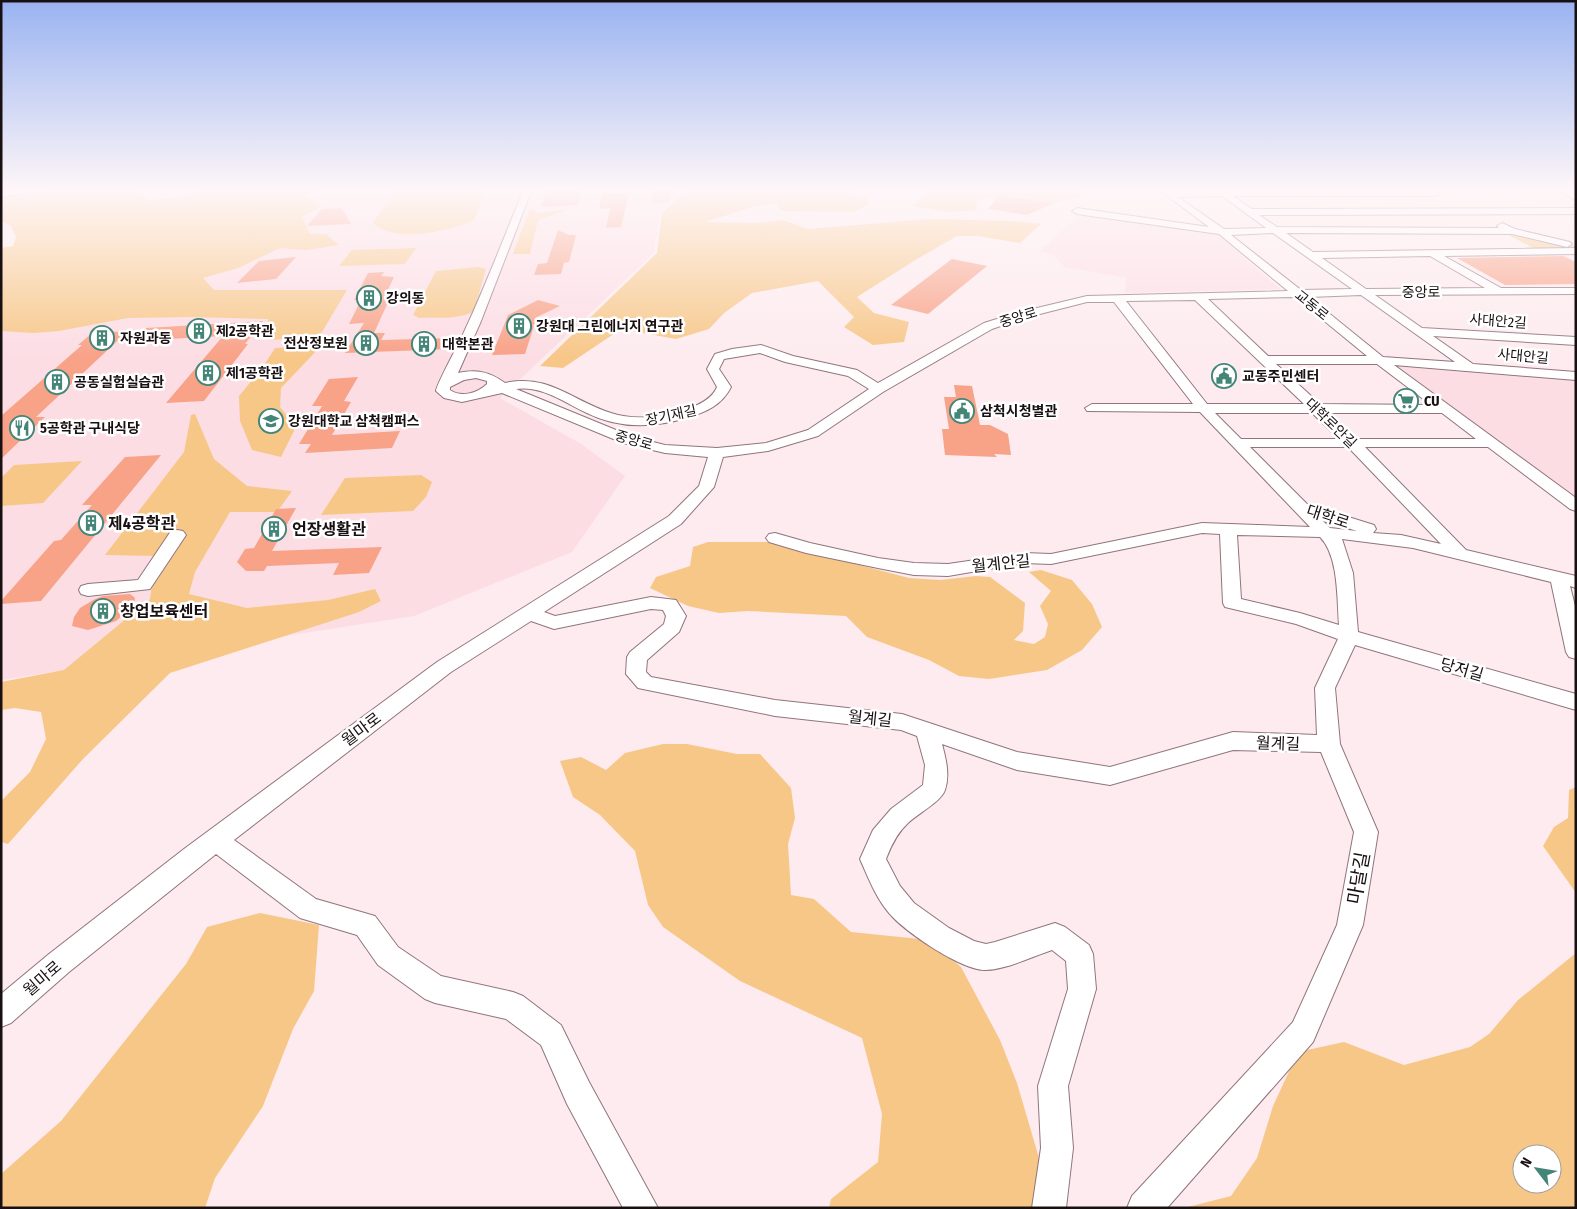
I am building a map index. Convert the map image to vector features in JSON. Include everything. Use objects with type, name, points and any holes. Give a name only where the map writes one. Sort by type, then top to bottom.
[{"type":"street","points":[[495,382],[481,394],[470,397],[452,397],[443,391],[460,355],[505,245]]},
{"type":"street","name":"교동로","points":[[1238,245],[1379,360],[1576,506]]},
{"type":"street","points":[[1298,245],[1468,366]]},
{"type":"street","points":[[1418,245],[1498,292]]},
{"type":"street","points":[[1311,255],[1576,251]]},
{"type":"street","name":"중앙로","points":[[495,382],[628,440],[665,448],[717,453],[768,448],[812,433],[878,389],[988,326],[1020,315],[1087,299],[1363,292],[1576,291]]},
{"type":"street","name":"대학로안길","points":[[1198,296],[1351,442],[1459,553]]},
{"type":"street","name":"대학로","points":[[1117,298],[1203,408],[1300,507],[1412,543]]},
{"type":"street","name":"사대안2길","points":[[1418,331],[1576,341]]},
{"type":"street","name":"장기재길","points":[[495,382],[545,387],[596,412],[634,422],[665,418],[705,407],[722,393],[724,387],[713,369],[719,357],[761,349],[789,359],[852,372],[878,389]]},
{"type":"street","points":[[460,355],[495,382]]},
{"type":"street","points":[[1265,360],[1379,360],[1468,366]]},
{"type":"street","name":"사대안길","points":[[1468,366],[1576,376]]},
{"type":"street","points":[[445,384],[463,376],[495,382]]},
{"type":"street","points":[[1092,408],[1315,407],[1446,409]]},
{"type":"street","points":[[1237,443],[1492,443]]},
{"type":"street","name":"월마로","points":[[1,1013],[59,963],[216,840],[444,667],[676,520],[706,487],[717,453]]},
{"type":"street","name":"마달길","points":[[1144,1208],[1303,1032],[1350,925],[1366,832],[1329,744],[1325,688],[1349,636],[1344,573],[1335,542],[1300,507]]},
{"type":"street","name":"월계안길","points":[[775,538],[806,548],[878,563],[914,569],[948,570],[1024,558],[1051,559],[1202,528],[1325,532]]},
{"type":"street","points":[[1228,530],[1232,604],[1300,619],[1349,636]]},
{"type":"street","name":"대학로","points":[[1325,532],[1412,543],[1568,580],[1576,652]]},
{"type":"street","points":[[88,590],[144,585],[177,535]]},
{"type":"street","name":"월계길","points":[[530,613],[554,623],[651,604],[669,604],[676,616],[672,627],[637,657],[636,674],[645,683],[775,708],[902,722],[1017,760],[1110,776],[1232,742],[1329,744]]},
{"type":"street","name":"당저길","points":[[1349,636],[1576,702]]},
{"type":"street","points":[[927,730],[936,765],[934,789],[899,816],[882,837],[873,859],[884,885],[900,907],[929,931],[955,947],[984,957],[1055,936],[1080,954],[1082,989],[1053,1086],[1057,1148],[1049,1208]]},
{"type":"street","points":[[216,840],[308,910],[366,924],[388,956],[435,989],[513,1006],[550,1035],[578,1093],[641,1208]]},
{"type":"shaded area","name":"강원대학교 삼척캠퍼스","points":[[193,245],[655,245],[654,253],[500,398],[581,444],[625,476],[572,552],[414,616],[1,680],[1,318]]},
{"type":"shaded area","points":[[336,245],[307,250],[280,248],[238,268],[203,278],[214,290],[347,290],[319,337],[268,340],[268,319],[192,317],[128,318],[59,331],[33,333],[1,331],[1,248],[13,246]]},
{"type":"shaded area","points":[[516,245],[532,245],[530,254],[513,254]]},
{"type":"shaded area","points":[[658,245],[941,245],[857,297],[874,313],[909,322],[904,342],[873,345],[844,327],[854,317],[818,281],[752,293],[724,313],[709,329],[676,339],[621,329],[563,368],[540,366],[657,253]]},
{"type":"shaded area","points":[[1046,245],[1230,245],[1280,289],[1125,293],[1126,278],[1064,267],[1055,256],[1040,251]]},
{"type":"shaded area","points":[[1528,245],[1576,246],[1576,250],[1539,251]]},
{"type":"shaded area","points":[[416,248],[405,264],[339,266],[352,250]]},
{"type":"shaded area","points":[[479,267],[486,269],[474,311],[462,316],[447,318],[419,318],[413,315],[436,271]]},
{"type":"shaded area","points":[[321,346],[281,388],[280,407],[296,427],[281,457],[252,450],[240,421],[239,396],[263,367],[275,348]]},
{"type":"shaded area","points":[[1393,364],[1576,379],[1576,499]]},
{"type":"shaded area","points":[[195,414],[214,459],[247,486],[292,491],[277,512],[230,512],[195,572],[189,594],[247,608],[328,600],[375,589],[381,601],[359,612],[170,673],[83,759],[8,844],[1,842],[1,801],[30,772],[46,739],[41,712],[15,708],[1,710],[1,682],[64,670],[150,599],[156,556],[105,555],[184,452],[191,415]]},
{"type":"shaded area","points":[[82,461],[43,503],[1,506],[1,478],[14,465]]},
{"type":"shaded area","points":[[421,475],[432,482],[426,497],[413,511],[321,515],[345,478]]},
{"type":"shaded area","points":[[708,542],[772,542],[909,578],[940,580],[976,576],[990,577],[1025,603],[1023,631],[1014,640],[1034,644],[1045,637],[1048,624],[1040,606],[1051,591],[1029,572],[1041,570],[1072,580],[1092,604],[1102,627],[1082,650],[1047,670],[989,679],[959,676],[929,660],[867,637],[846,616],[748,611],[719,613],[688,606],[650,588],[656,577],[690,566],[693,547]]},
{"type":"shaded area","points":[[663,744],[687,744],[737,754],[760,754],[791,788],[795,818],[788,844],[791,895],[814,899],[851,932],[930,940],[961,967],[1000,1040],[1017,1083],[1039,1158],[1038,1203],[1035,1208],[829,1208],[831,1199],[878,1162],[882,1114],[862,1038],[740,981],[663,927],[648,905],[635,851],[600,815],[573,797],[560,761],[581,757],[606,770],[625,753]]},
{"type":"shaded area","points":[[1576,787],[1576,893],[1543,846],[1554,827],[1568,818],[1569,790]]},
{"type":"shaded area","points":[[260,913],[319,925],[314,991],[293,1029],[263,1106],[215,1178],[205,1208],[1,1208],[1,1174],[61,1121],[186,964],[207,927]]},
{"type":"shaded area","points":[[1576,953],[1576,1208],[1184,1208],[1231,1196],[1257,1158],[1273,1106],[1298,1052],[1344,1042],[1404,1065],[1470,1047],[1489,1034],[1518,1000]]},
{"type":"building","points":[[553,245],[573,245],[569,262],[564,263],[561,274],[534,275],[538,264],[547,263]]},
{"type":"building","points":[[1563,256],[1576,262],[1576,284],[1505,285],[1457,258]]},
{"type":"building","points":[[296,257],[276,279],[237,283],[259,261]]},
{"type":"building","points":[[952,259],[987,266],[928,314],[891,305]]},
{"type":"building","points":[[384,272],[381,276],[394,277],[384,298],[390,298],[374,333],[385,333],[381,340],[455,338],[450,349],[345,353],[364,323],[349,324],[361,300],[354,300],[368,273]]},
{"type":"building","name":"강원대 그린에너지 연구관","points":[[538,300],[560,306],[537,317],[525,354],[492,355],[508,315]]},
{"type":"building","points":[[263,321],[245,344],[248,344],[204,401],[166,403],[223,336],[133,341],[146,328]]},
{"type":"building","points":[[128,331],[36,417],[45,417],[1,459],[1,416],[82,345],[78,345],[92,333]]},
{"type":"building","points":[[358,377],[344,401],[351,402],[332,435],[400,431],[392,448],[305,453],[311,444],[299,444],[322,406],[312,406],[329,379]]},
{"type":"building","name":"삼척시청별관","points":[[954,385],[972,386],[980,425],[990,425],[1008,434],[1011,455],[994,454],[997,457],[945,455],[942,429],[949,429],[944,397],[956,397]]},
{"type":"building","name":"제4공학관","points":[[161,455],[41,601],[1,604],[1,601],[54,541],[61,540],[92,505],[82,505],[125,457]]},
{"type":"building","name":"언장생활관","points":[[296,508],[272,551],[382,547],[369,573],[333,575],[339,563],[267,566],[264,571],[246,571],[237,562],[245,549],[254,548],[276,509]]},
{"type":"building","name":"창업보육센터","points":[[130,594],[135,598],[134,606],[116,621],[88,630],[72,626],[74,617],[80,608],[95,599],[103,596]]},
{"type":"place","name":"강의동","points":[[369,298]]},
{"type":"place","name":"강원대 그린에너지 연구관","points":[[519,326]]},
{"type":"place","name":"제2공학관","points":[[199,331]]},
{"type":"place","name":"자원과동","points":[[102,338]]},
{"type":"place","name":"전산정보원","points":[[366,343]]},
{"type":"place","name":"대학본관","points":[[424,344]]},
{"type":"place","name":"제1공학관","points":[[208,373]]},
{"type":"place","name":"교동주민센터","points":[[1224,376]]},
{"type":"place","name":"공동실험실습관","points":[[57,382]]},
{"type":"place","name":"CU","points":[[1406,401]]},
{"type":"place","name":"삼척시청별관","points":[[962,411]]},
{"type":"place","name":"강원대학교 삼척캠퍼스","points":[[271,421]]},
{"type":"place","name":"5공학관 구내식당","points":[[22,428]]},
{"type":"place","name":"제4공학관","points":[[91,523]]},
{"type":"place","name":"언장생활관","points":[[274,529]]},
{"type":"place","name":"창업보육센터","points":[[103,611]]}]
